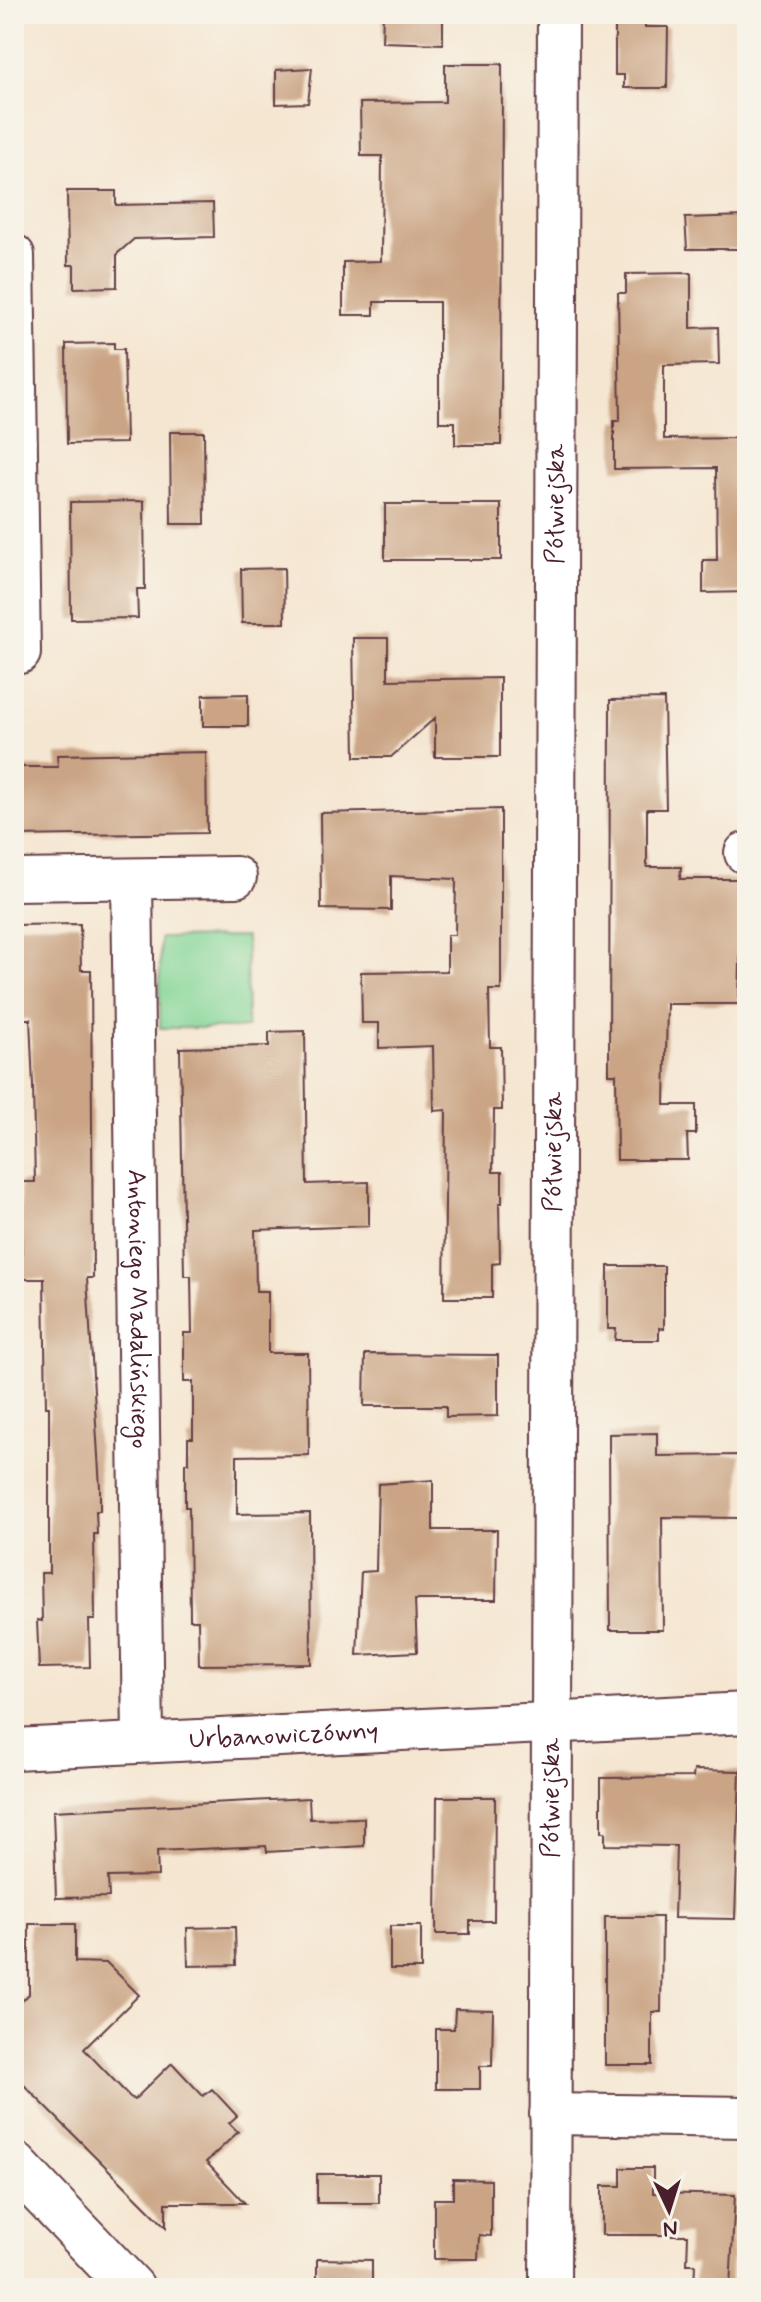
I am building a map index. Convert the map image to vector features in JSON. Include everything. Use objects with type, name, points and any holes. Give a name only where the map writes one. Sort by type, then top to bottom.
[{"type":"street","name":"Półwiejska","points":[[550,2288],[558,14]]},
{"type":"street","points":[[14,255],[20,637]]},
{"type":"street","points":[[14,880],[236,877]]},
{"type":"street","name":"Antoniego Madalińskiego","points":[[132,879],[143,1740]]},
{"type":"street","name":"Urbanowiczówny","points":[[14,1749],[143,1740],[747,1713]]},
{"type":"street","points":[[550,2114],[747,2117]]},
{"type":"street","points":[[14,2164],[132,2288]]},
{"type":"green space","points":[[246,937],[247,1028],[160,1028],[160,938]]},
{"type":"building","points":[[383,14],[443,14],[443,44],[382,42]]},
{"type":"building","points":[[615,18],[645,18],[645,27],[668,27],[667,88],[624,88],[624,75],[615,75]]},
{"type":"building","points":[[445,64],[502,64],[501,445],[455,445],[455,422],[439,422],[439,302],[374,302],[374,315],[343,315],[343,262],[381,261],[382,156],[361,156],[360,103],[445,102]]},
{"type":"building","points":[[312,68],[308,103],[276,104],[276,70]]},
{"type":"building","points":[[67,191],[116,191],[116,205],[213,203],[214,237],[134,239],[117,254],[117,287],[74,288],[74,265],[68,265]]},
{"type":"building","points":[[747,216],[747,249],[687,249],[685,218]]},
{"type":"building","points":[[691,273],[691,328],[718,327],[719,364],[664,365],[664,439],[747,438],[747,592],[703,593],[703,560],[717,560],[716,468],[614,469],[614,421],[620,421],[618,293],[626,293],[626,274]]},
{"type":"building","points":[[114,343],[114,349],[124,349],[126,443],[67,444],[66,344]]},
{"type":"building","points":[[170,432],[204,432],[205,524],[171,524]]},
{"type":"building","points":[[144,501],[145,589],[137,589],[138,618],[71,619],[70,502]]},
{"type":"building","points":[[385,504],[501,504],[501,560],[385,560]]},
{"type":"building","points":[[284,568],[285,623],[242,623],[241,569]]},
{"type":"building","points":[[353,638],[388,638],[388,680],[500,678],[500,757],[435,757],[435,718],[391,757],[355,757]]},
{"type":"building","points":[[248,694],[248,726],[203,726],[203,695]]},
{"type":"building","points":[[664,699],[666,809],[647,809],[647,867],[681,867],[680,879],[742,879],[739,1004],[667,1004],[665,1105],[696,1105],[696,1134],[687,1134],[688,1160],[617,1160],[616,1074],[609,1074],[610,700]]},
{"type":"building","points":[[206,752],[207,833],[14,836],[14,767],[58,767],[57,755]]},
{"type":"building","points":[[501,809],[501,990],[489,990],[490,1047],[501,1047],[502,1110],[494,1110],[493,1172],[502,1172],[500,1263],[492,1264],[492,1298],[444,1298],[446,1110],[434,1111],[433,1046],[379,1048],[379,1023],[362,1023],[361,972],[447,971],[447,935],[455,935],[456,879],[391,876],[391,910],[321,909],[320,813]]},
{"type":"building","points":[[80,924],[81,970],[91,970],[93,1278],[87,1278],[100,1488],[100,1511],[96,1511],[97,1534],[94,1534],[95,1620],[89,1620],[90,1667],[39,1668],[37,1620],[42,1621],[41,1573],[49,1573],[49,1407],[46,1407],[44,1279],[22,1279],[20,1182],[35,1182],[33,1086],[30,1019],[18,1019],[14,925]]},
{"type":"building","points":[[305,1031],[307,1184],[369,1182],[369,1226],[255,1230],[256,1291],[268,1291],[268,1353],[308,1353],[309,1455],[237,1456],[237,1514],[310,1513],[311,1664],[199,1665],[198,1620],[190,1620],[189,1507],[185,1507],[185,1463],[188,1463],[188,1438],[193,1438],[193,1382],[184,1382],[184,1333],[192,1333],[191,1276],[184,1276],[180,1048],[269,1046],[269,1032]]},
{"type":"building","points":[[608,1266],[664,1266],[664,1329],[659,1328],[659,1340],[615,1340],[616,1329],[608,1329]]},
{"type":"building","points":[[365,1354],[498,1355],[498,1416],[446,1417],[446,1406],[364,1406]]},
{"type":"building","points":[[657,1433],[657,1456],[740,1455],[740,1518],[662,1517],[663,1630],[610,1630],[609,1434]]},
{"type":"building","points":[[433,1480],[433,1530],[497,1530],[496,1600],[415,1600],[417,1652],[357,1655],[361,1572],[376,1571],[378,1484]]},
{"type":"building","points":[[694,1770],[740,1771],[735,1919],[674,1918],[676,1846],[605,1845],[605,1832],[601,1832],[601,1778],[693,1777]]},
{"type":"building","points":[[437,1797],[495,1797],[494,1921],[470,1921],[470,1934],[436,1934]]},
{"type":"building","points":[[309,1798],[310,1819],[364,1818],[364,1846],[267,1852],[266,1846],[157,1851],[158,1876],[108,1877],[109,1897],[56,1898],[53,1811]]},
{"type":"building","points":[[605,1917],[662,1917],[661,2012],[652,2012],[652,2065],[605,2065]]},
{"type":"building","points":[[29,1924],[75,1924],[75,1962],[107,1963],[139,1995],[84,2049],[129,2096],[134,2100],[172,2063],[203,2096],[212,2089],[237,2116],[229,2123],[238,2132],[206,2162],[245,2203],[166,2203],[166,2227],[14,2075],[14,2009],[29,1994]]},
{"type":"building","points":[[390,1926],[421,1926],[421,1969],[390,1969]]},
{"type":"building","points":[[235,1927],[236,1965],[188,1966],[187,1928]]},
{"type":"building","points":[[455,2009],[493,2010],[492,2066],[480,2066],[480,2089],[436,2089],[436,2029],[454,2029]]},
{"type":"building","points":[[621,2168],[653,2168],[653,2193],[735,2195],[730,2288],[694,2288],[695,2264],[687,2264],[688,2235],[602,2235],[602,2186],[621,2186]]},
{"type":"building","points":[[317,2174],[379,2174],[379,2203],[317,2203]]},
{"type":"building","points":[[453,2179],[491,2180],[491,2236],[479,2235],[478,2259],[434,2259],[434,2199],[453,2199]]},
{"type":"building","points":[[317,2259],[372,2260],[372,2288],[317,2288]]}]
